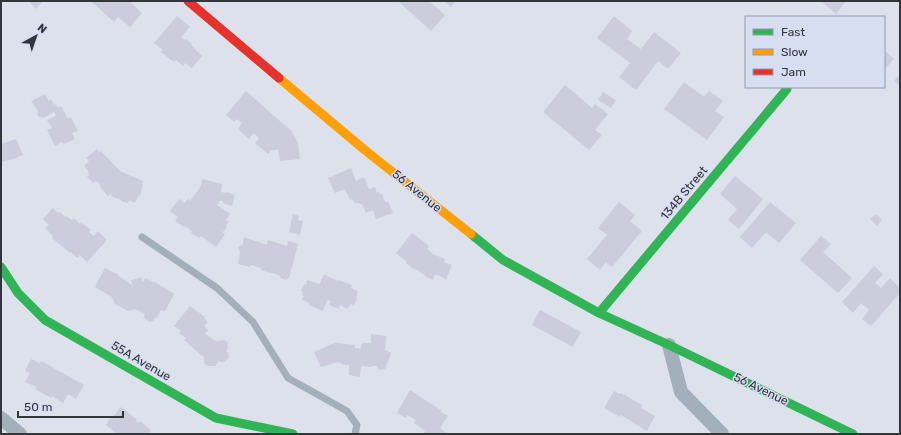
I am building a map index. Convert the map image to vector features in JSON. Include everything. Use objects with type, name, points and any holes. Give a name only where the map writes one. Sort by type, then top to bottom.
[{"type":"street","name":"56 Avenue","points":[[188,1],[366,151],[503,260],[599,313],[669,345],[853,434]]},
{"type":"street","name":"134B Street","points":[[599,313],[787,89]]},
{"type":"street","name":"55A Avenue","points":[[1,267],[18,293],[45,320],[216,418],[293,434]]},
{"type":"street","points":[[669,345],[681,392],[722,434]]},
{"type":"street","points":[[1,418],[20,434]]},
{"type":"lane","points":[[142,237],[217,288],[252,322],[288,378],[347,411],[357,425],[355,434]]},
{"type":"building","points":[[32,1],[43,1],[36,9],[30,3]]},
{"type":"building","points":[[91,1],[129,1],[142,13],[130,27],[118,17],[114,22]]},
{"type":"building","points":[[398,1],[429,1],[445,15],[431,31]]},
{"type":"building","points":[[444,1],[456,1],[451,7]]},
{"type":"building","points":[[821,1],[846,1],[836,14]]},
{"type":"building","points":[[177,16],[190,27],[181,37],[192,44],[191,45],[202,56],[192,68],[185,63],[183,66],[176,60],[174,62],[161,52],[163,50],[154,43]]},
{"type":"building","points":[[614,16],[632,31],[627,39],[641,49],[654,32],[681,53],[668,69],[658,61],[636,90],[619,77],[630,63],[597,38]]},
{"type":"building","points":[[885,51],[894,59],[885,69]]},
{"type":"building","points":[[900,74],[900,86],[894,81]]},
{"type":"building","points":[[684,82],[704,97],[709,91],[723,101],[715,111],[724,117],[707,140],[664,109]]},
{"type":"building","points":[[565,85],[592,108],[595,104],[608,114],[595,130],[602,135],[589,150],[543,112]]},
{"type":"building","points":[[246,91],[291,130],[298,143],[300,159],[280,161],[278,150],[271,150],[268,154],[255,143],[259,138],[254,133],[249,139],[238,129],[242,123],[237,119],[234,122],[226,115]]},
{"type":"building","points":[[603,92],[616,100],[611,108],[598,100]]},
{"type":"building","points":[[45,94],[49,101],[51,99],[54,105],[56,104],[58,108],[61,106],[68,119],[71,117],[78,131],[72,133],[75,139],[64,144],[62,142],[55,146],[47,130],[52,128],[47,120],[56,116],[54,112],[43,118],[39,117],[37,114],[38,111],[31,101]]},
{"type":"building","points":[[16,139],[23,155],[1,162],[1,144]]},
{"type":"building","points":[[97,149],[99,152],[101,151],[120,171],[143,181],[140,196],[139,195],[135,203],[129,200],[128,203],[121,201],[111,196],[111,194],[108,196],[97,181],[93,183],[87,177],[89,172],[84,166],[89,161],[86,158]]},
{"type":"building","points":[[351,168],[356,181],[364,177],[369,189],[375,187],[377,193],[379,192],[382,194],[385,202],[388,201],[393,213],[376,219],[373,210],[366,213],[362,204],[356,204],[352,199],[350,200],[345,189],[335,193],[328,178]]},
{"type":"building","points":[[735,176],[763,199],[739,229],[728,220],[737,209],[720,194]]},
{"type":"building","points":[[202,179],[222,184],[221,192],[235,195],[232,206],[223,203],[223,201],[220,201],[217,205],[230,214],[226,220],[229,222],[226,225],[227,227],[222,232],[225,234],[216,247],[201,236],[199,238],[191,233],[192,231],[175,221],[178,217],[170,211],[179,199],[185,203],[188,199],[190,201],[201,186]]},
{"type":"building","points":[[619,202],[635,215],[630,221],[642,231],[612,267],[606,262],[600,270],[587,259],[607,235],[598,228]]},
{"type":"building","points":[[770,202],[796,223],[779,243],[766,232],[752,248],[740,237]]},
{"type":"building","points":[[53,208],[65,217],[66,216],[72,220],[74,218],[80,224],[81,222],[91,230],[89,232],[94,236],[98,231],[107,240],[87,262],[80,255],[77,258],[71,252],[70,253],[52,238],[53,236],[45,228],[49,225],[43,219]]},
{"type":"building","points":[[293,214],[299,216],[298,220],[303,221],[300,235],[289,232]]},
{"type":"building","points":[[876,214],[882,220],[877,226],[870,219]]},
{"type":"building","points":[[412,233],[429,246],[427,249],[433,254],[445,259],[444,262],[452,265],[446,279],[435,274],[433,280],[428,278],[406,263],[407,262],[396,253]]},
{"type":"building","points":[[821,236],[831,244],[823,252],[852,278],[838,293],[800,260]]},
{"type":"building","points":[[244,237],[267,245],[268,240],[287,246],[288,241],[298,244],[289,278],[286,280],[281,278],[279,275],[260,270],[261,268],[251,265],[250,267],[238,264],[240,253],[238,247],[243,244]]},
{"type":"building","points":[[874,266],[883,274],[875,283],[881,288],[890,278],[900,288],[900,293],[871,326],[862,319],[869,310],[861,303],[853,313],[842,302]]},
{"type":"building","points":[[105,268],[119,275],[118,276],[124,279],[124,281],[125,280],[133,286],[131,280],[141,277],[143,282],[145,278],[155,282],[174,294],[165,311],[161,310],[157,318],[150,322],[145,319],[145,314],[135,309],[128,311],[114,303],[112,297],[95,287]]},
{"type":"building","points":[[325,275],[352,285],[351,288],[358,291],[357,299],[354,305],[350,304],[349,308],[348,307],[347,309],[340,305],[339,309],[329,305],[331,301],[327,300],[323,311],[302,300],[304,296],[302,295],[303,292],[301,291],[304,284],[306,285],[307,280],[320,284],[323,276]]},
{"type":"building","points":[[190,306],[205,317],[204,318],[208,322],[204,326],[208,330],[205,334],[216,341],[224,340],[227,342],[228,348],[226,351],[228,352],[229,357],[225,362],[220,362],[218,360],[215,366],[208,366],[204,363],[204,356],[202,356],[184,340],[186,338],[179,333],[181,331],[174,326]]},
{"type":"building","points":[[540,310],[581,332],[573,347],[532,325]]},
{"type":"building","points":[[371,334],[386,336],[385,350],[391,353],[385,369],[378,369],[377,366],[361,366],[360,377],[349,375],[349,365],[344,365],[338,362],[321,367],[314,352],[337,342],[355,345],[355,348],[361,349],[362,343],[371,343]]},
{"type":"building","points":[[31,359],[40,363],[41,361],[84,385],[76,399],[68,394],[63,403],[52,396],[51,398],[35,389],[37,387],[25,382],[30,373],[25,371]]},
{"type":"building","points":[[410,390],[448,416],[440,428],[448,434],[423,434],[425,431],[414,423],[416,420],[407,415],[406,418],[397,413]]},
{"type":"building","points":[[614,391],[624,394],[642,405],[641,408],[655,416],[647,431],[621,415],[620,417],[604,408]]},
{"type":"building","points":[[121,407],[137,420],[136,421],[139,423],[140,421],[151,430],[149,433],[151,434],[117,434],[106,425],[110,418],[111,419]]},
{"type":"traffic: fast","points":[[599,313],[787,89]]},
{"type":"traffic: fast","points":[[471,234],[503,260],[599,313],[669,345],[853,434]]},
{"type":"traffic: fast","points":[[1,267],[18,293],[45,320],[216,418],[293,434]]},
{"type":"traffic: slow","points":[[279,78],[366,151],[471,234]]},
{"type":"traffic: jam","points":[[188,1],[279,78]]}]
